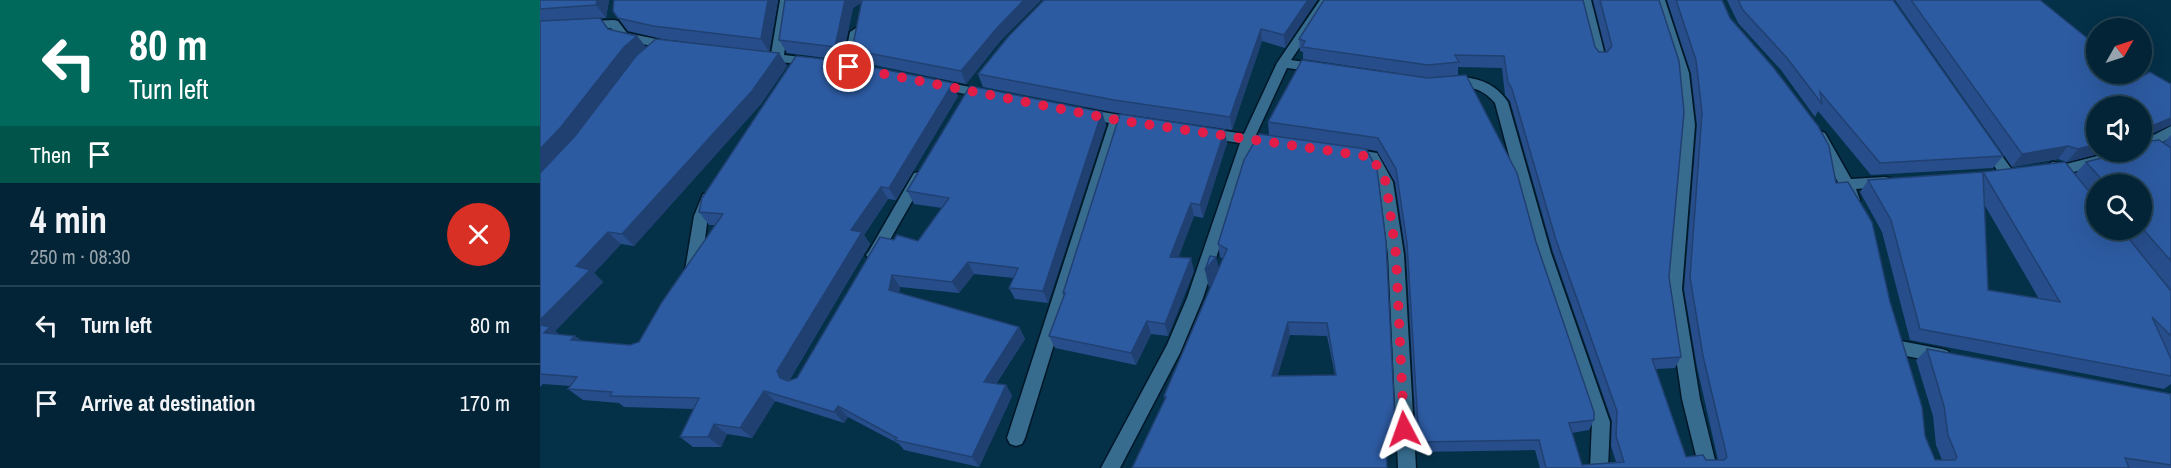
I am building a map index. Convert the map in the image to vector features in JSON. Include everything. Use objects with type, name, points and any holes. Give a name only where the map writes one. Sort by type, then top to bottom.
[{"type":"street","points":[[777,58],[786,0]]},
{"type":"street","points":[[1110,468],[1174,348],[1191,308],[1248,139],[1283,63],[1326,0]]},
{"type":"street","points":[[1586,0],[1600,59]]},
{"type":"street","points":[[1659,0],[1683,73],[1688,125],[1674,289],[1691,399],[1708,468]]},
{"type":"street","points":[[571,26],[615,18],[623,36],[662,45],[685,47]]},
{"type":"street","points":[[754,56],[844,66],[859,20]]},
{"type":"street","points":[[648,58],[662,45]]},
{"type":"street","points":[[788,79],[800,61]]},
{"type":"street","points":[[1283,63],[1338,71]]},
{"type":"street","points":[[1437,83],[1471,80],[1494,93],[1501,102],[1543,253],[1601,422],[1599,468]]},
{"type":"street","points":[[926,82],[1004,98]]},
{"type":"street","points":[[1072,111],[1150,125]]},
{"type":"street","points":[[1016,438],[1117,120]]},
{"type":"street","points":[[1812,125],[1837,163],[1844,185],[1861,213]]},
{"type":"street","points":[[1194,131],[1293,146]]},
{"type":"street","points":[[2152,141],[2171,131]]},
{"type":"street","points":[[1982,138],[2013,174],[1985,176]]},
{"type":"street","points":[[2152,149],[2163,156]]},
{"type":"street","points":[[1338,152],[1372,157],[1386,182],[1396,255],[1407,468]]},
{"type":"street","points":[[864,272],[929,161]]},
{"type":"street","points":[[2038,169],[2058,166],[2066,169],[2092,162]]},
{"type":"street","points":[[2058,166],[2071,182]]},
{"type":"street","points":[[1844,185],[1903,181]]},
{"type":"street","points":[[684,284],[695,268],[700,216],[714,187]]},
{"type":"street","points":[[1896,330],[1907,367]]},
{"type":"street","points":[[1901,348],[1958,358]]},
{"type":"building","points":[[540,0],[597,0],[596,5],[540,9]]},
{"type":"building","points":[[614,0],[768,0],[761,39],[653,26],[618,18],[613,11]]},
{"type":"building","points":[[785,0],[845,0],[835,47],[779,40]]},
{"type":"building","points":[[862,0],[1024,0],[961,71],[852,50]]},
{"type":"building","points":[[1044,0],[1308,0],[1284,35],[1261,29],[1230,117],[1114,100],[978,74],[1008,37]]},
{"type":"building","points":[[1324,0],[1583,0],[1595,47],[1599,52],[1607,52],[1612,46],[1600,0],[1659,0],[1679,61],[1684,112],[1669,277],[1681,357],[1652,359],[1686,457],[1703,455],[1706,460],[1724,460],[1727,457],[1703,356],[1690,277],[1702,113],[1696,60],[1676,0],[1722,0],[1730,18],[1773,67],[1818,126],[1829,146],[1836,183],[1848,182],[1872,222],[1890,302],[1922,407],[1925,436],[1935,460],[1955,460],[1957,457],[1948,435],[1944,406],[1927,349],[2171,394],[2171,465],[2125,458],[2129,468],[1546,468],[1539,440],[1419,442],[1407,243],[1396,169],[1378,138],[1268,122],[1302,60],[1428,78],[1466,75],[1517,173],[1536,242],[1594,412],[1594,420],[1569,423],[1582,465],[1624,462],[1616,436],[1617,411],[1556,240],[1508,82],[1504,56],[1455,55],[1459,62],[1428,65],[1302,47],[1305,41],[1299,39]]},
{"type":"building","points":[[1738,0],[1893,0],[2003,156],[1880,163],[1820,92],[1822,104],[1787,58],[1743,10]]},
{"type":"building","points":[[1911,0],[2040,0],[2086,37],[2086,84],[2152,84],[2152,73],[2171,84],[2171,118],[2154,125],[2152,132],[2152,96],[2086,96],[2086,147],[2078,149],[2068,146],[2022,154]]},
{"type":"building","points":[[600,18],[608,29],[637,36],[624,47],[561,127],[540,149],[540,21]]},
{"type":"building","points":[[656,39],[779,53],[752,91],[622,234],[608,232],[576,266],[590,270],[540,320],[540,173],[575,136],[636,56]]},
{"type":"building","points":[[796,56],[841,61],[953,83],[889,188],[881,187],[851,230],[862,232],[777,371],[780,378],[788,381],[797,378],[880,237],[894,240],[897,235],[918,241],[949,198],[907,191],[970,86],[1102,112],[1043,291],[1009,288],[1018,268],[968,262],[952,282],[892,275],[889,290],[1019,327],[984,382],[1006,385],[972,457],[895,440],[897,438],[838,406],[834,412],[764,391],[740,428],[714,424],[708,437],[680,437],[699,398],[610,396],[612,392],[568,389],[577,377],[540,374],[540,325],[550,327],[544,333],[575,336],[571,340],[630,345],[639,342],[662,302],[723,214],[699,212],[702,198]]},
{"type":"building","points":[[1120,114],[1225,130],[1200,205],[1191,203],[1170,257],[1191,258],[1165,324],[1147,321],[1131,353],[1049,336],[1065,293],[1063,293]]},
{"type":"building","points":[[1259,134],[1366,149],[1377,169],[1386,242],[1396,440],[1386,441],[1387,468],[1132,468],[1166,397],[1164,396],[1227,249],[1218,244],[1244,160]],"holes":[[[1288,322],[1327,323],[1336,375],[1272,376]]]},
{"type":"building","points":[[2159,140],[2171,148],[2171,261],[2152,239],[2152,174],[2097,174],[2086,162],[2152,162],[2152,141]]},
{"type":"building","points":[[2065,162],[2086,188],[2086,240],[2130,240],[2171,291],[2171,336],[2152,317],[2171,359],[2171,376],[1920,329],[1891,220],[1868,180],[1983,172]],"holes":[[[1983,172],[2060,302],[1988,290]]]},
{"type":"building","points":[[1210,256],[1216,257],[1205,270]]},
{"type":"route","points":[[849,67],[1117,120],[1372,157],[1386,182],[1396,255],[1404,429]]}]
